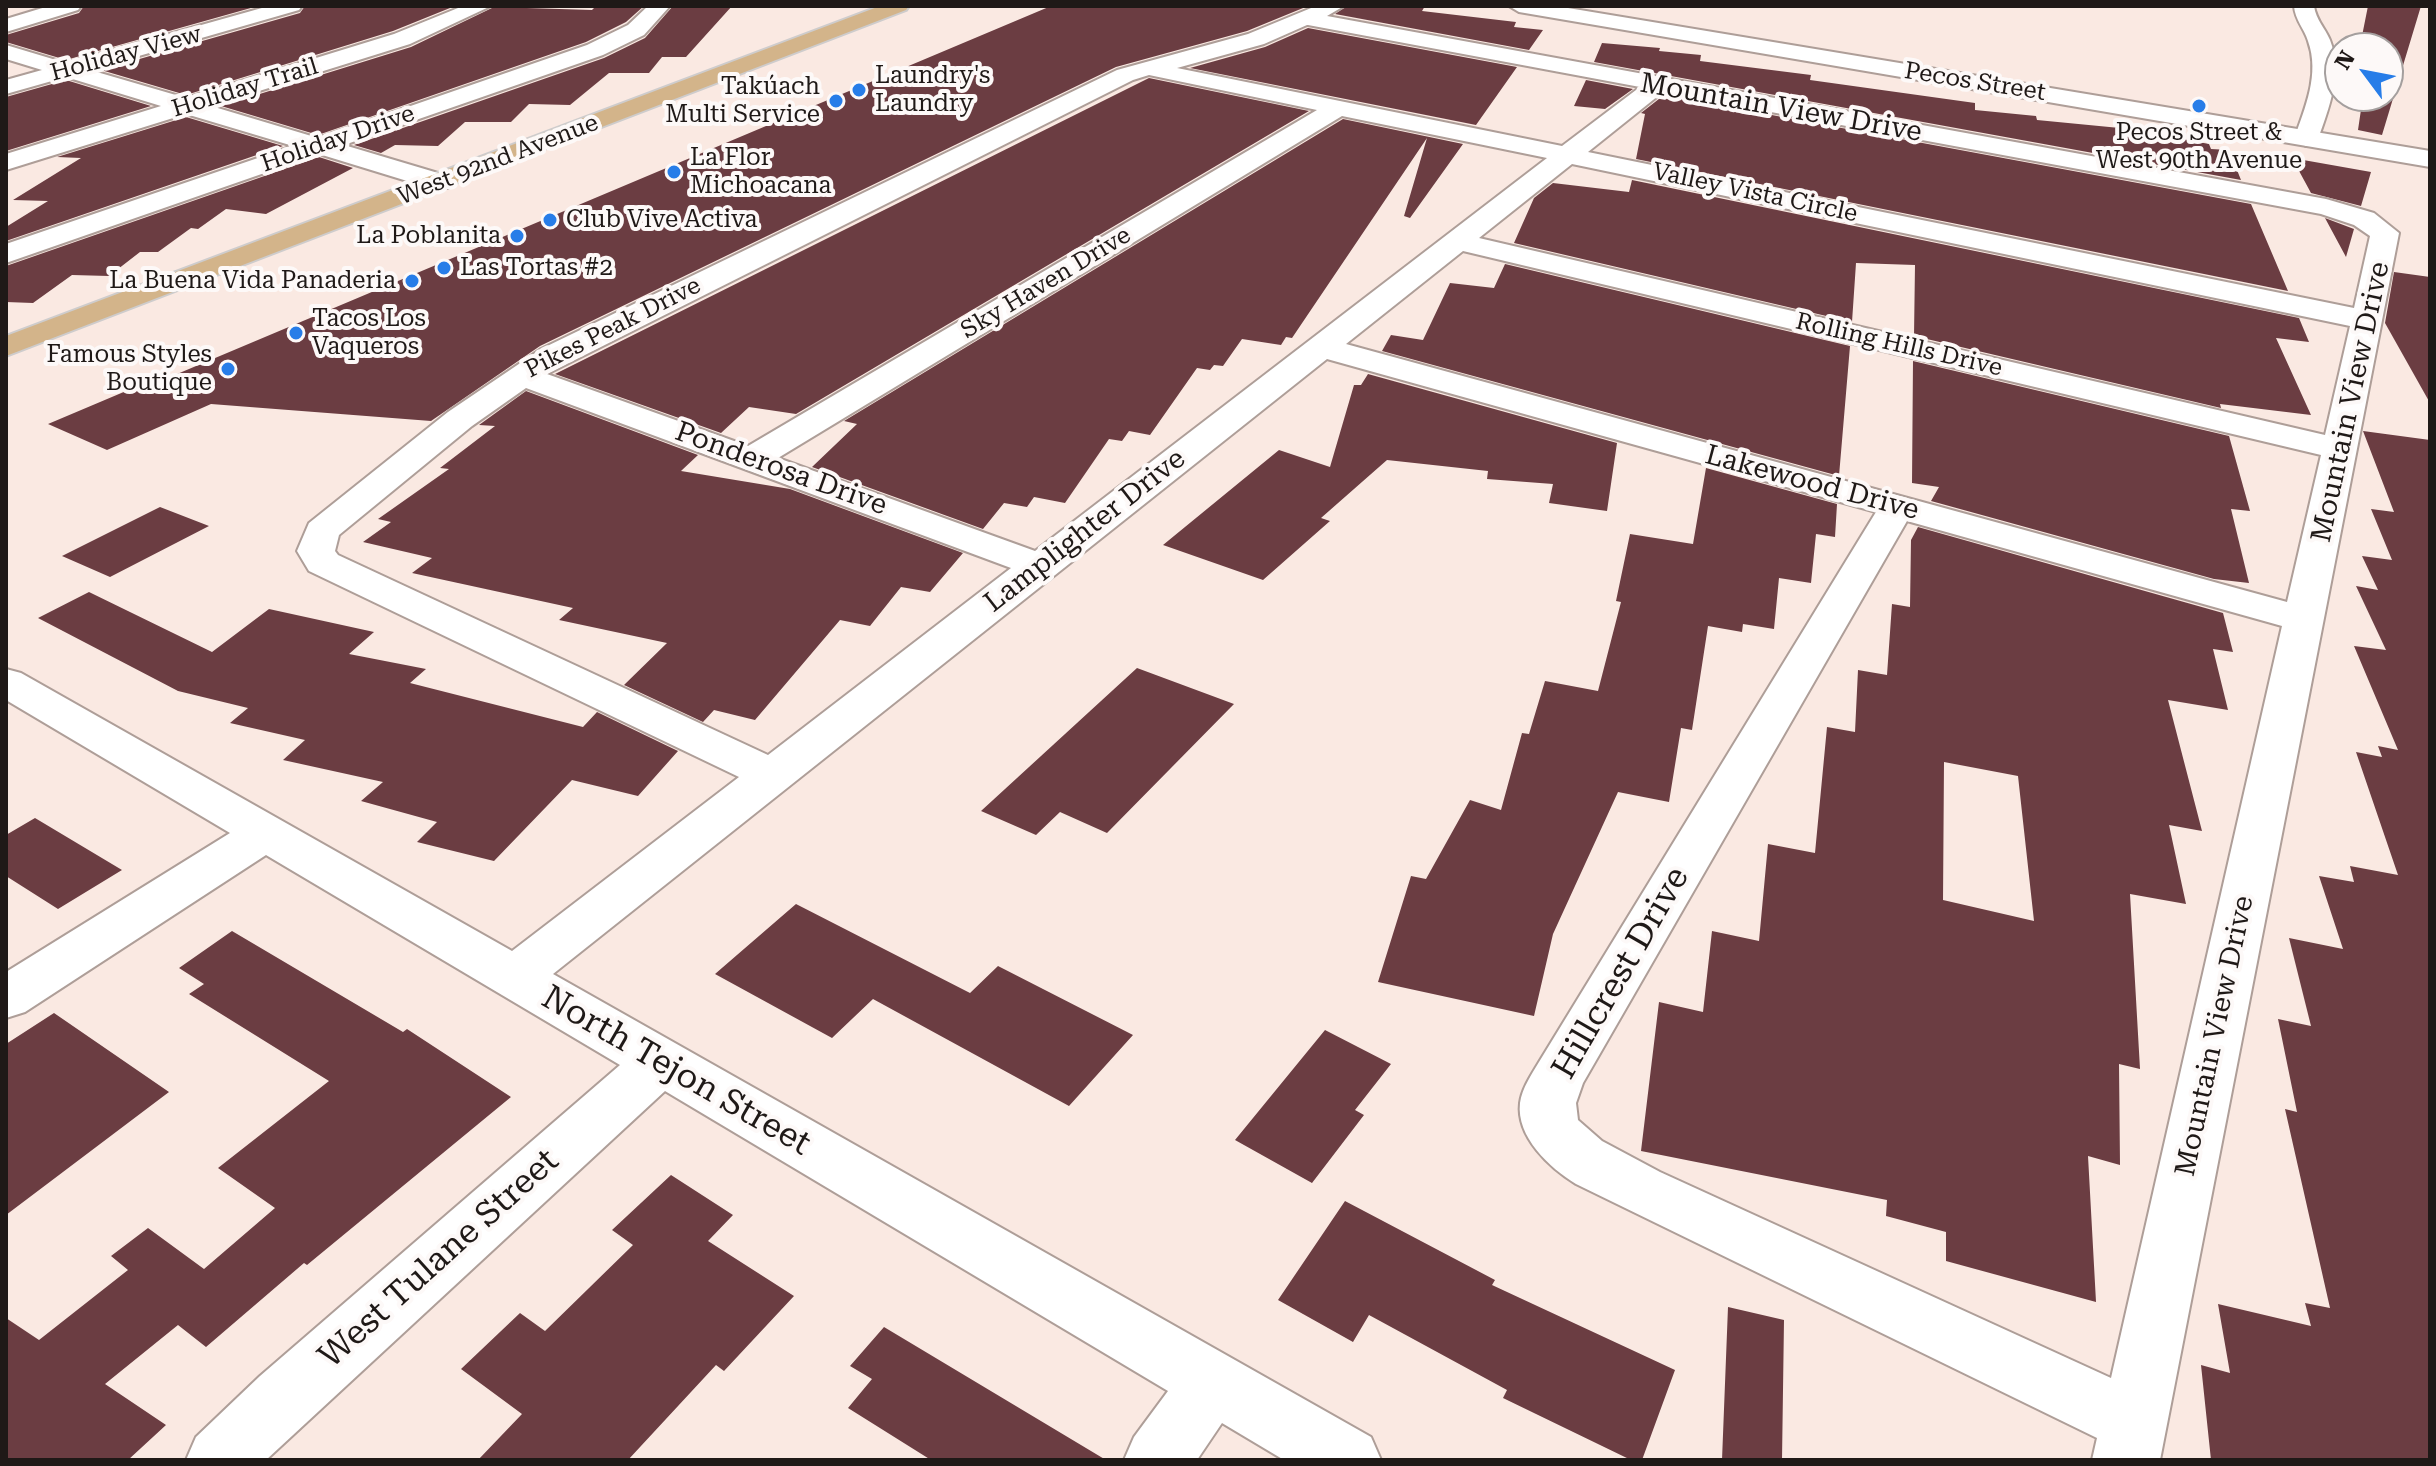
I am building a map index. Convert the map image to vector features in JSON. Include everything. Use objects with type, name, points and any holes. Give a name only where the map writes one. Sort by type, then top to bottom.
[{"type":"main road","name":"West 92nd Avenue","points":[[6,347],[899,6]]},
{"type":"street","points":[[6,26],[71,6]]},
{"type":"street","name":"Holiday View","points":[[11,82],[66,70],[292,6]]},
{"type":"street","name":"Holiday Trail","points":[[6,162],[414,35],[481,6]]},
{"type":"street","name":"Holiday Drive","points":[[6,254],[595,50],[636,30],[660,6]]},
{"type":"street","name":"Pecos Street","points":[[1519,6],[2430,159]]},
{"type":"street","points":[[2304,6],[2306,18],[2324,57],[2323,91],[2306,139]]},
{"type":"street","name":"Pikes Peak Drive","points":[[772,775],[323,563],[316,551],[322,531],[520,375],[1144,67],[1247,41],[1321,13]]},
{"type":"street","name":"Mountain View Drive","points":[[1321,13],[1657,85],[2339,210],[2385,233],[2130,1441]]},
{"type":"street","points":[[6,52],[439,182]]},
{"type":"street","name":"Valley Vista Circle","points":[[1144,67],[2367,320]]},
{"type":"street","points":[[11,82],[66,97]]},
{"type":"street","name":"Lamplighter Drive","points":[[514,977],[1657,85]]},
{"type":"street","points":[[96,106],[185,134]]},
{"type":"street","name":"Sky Haven Drive","points":[[753,458],[1338,108]]},
{"type":"street","points":[[229,148],[318,176]]},
{"type":"street","points":[[348,185],[393,200]]},
{"type":"street","name":"Rolling Hills Drive","points":[[1457,241],[2341,449]]},
{"type":"street","name":"Lakewood Drive","points":[[1321,347],[2303,619]]},
{"type":"street","name":"Ponderosa Drive","points":[[520,375],[1041,566]]},
{"type":"street","name":"Hillcrest Drive","points":[[1897,507],[1558,1077],[1548,1105],[1551,1122],[1559,1139],[1586,1160],[2130,1441]]},
{"type":"street","name":"North Tejon Street","points":[[6,682],[1347,1460]]},
{"type":"street","points":[[6,998],[265,833]]},
{"type":"street","name":"West Tulane Street","points":[[220,1460],[283,1398],[661,1062]]},
{"type":"street","points":[[1158,1460],[1212,1382]]},
{"type":"building","points":[[84,6],[258,6],[66,60],[6,42],[6,35],[79,13]]},
{"type":"building","points":[[305,6],[455,6],[393,31],[186,95],[101,70],[300,13]]},
{"type":"building","points":[[596,6],[644,6],[626,22],[586,42],[318,135],[221,106],[411,47],[494,7],[592,10]]},
{"type":"building","points":[[673,6],[732,6],[686,57],[662,57],[649,73],[609,73],[570,105],[529,104],[511,122],[465,122],[438,146],[395,145],[381,153],[354,145],[604,58],[645,38]]},
{"type":"building","points":[[1051,6],[1308,6],[1247,31],[1116,67],[540,346],[431,421],[211,404],[107,450],[48,424],[145,383],[151,385]]},
{"type":"building","points":[[1347,6],[1425,6],[1422,11],[1516,22],[1514,27],[1543,30],[1529,50],[1335,14]]},
{"type":"building","points":[[2368,6],[2421,6],[2404,62],[2404,32],[2363,32]]},
{"type":"building","points":[[1308,28],[1517,67],[1476,125],[1190,68],[1265,47]]},
{"type":"building","points":[[1602,43],[1660,48],[1659,51],[1701,55],[1700,61],[1811,75],[1810,80],[1975,103],[1975,110],[2130,129],[2209,144],[2211,149],[2229,150],[2241,180],[1594,62]]},
{"type":"building","points":[[1149,78],[1309,111],[796,414],[749,407],[721,433],[555,374]]},
{"type":"building","points":[[66,80],[151,106],[6,151],[6,97]]},
{"type":"building","points":[[1586,80],[1633,89],[1605,109],[1574,106]]},
{"type":"building","points":[[1664,95],[2251,204],[2288,291],[1636,159],[1645,114],[1641,113]]},
{"type":"building","points":[[2361,112],[2389,112],[2382,135],[2358,130]]},
{"type":"building","points":[[186,117],[283,146],[6,241],[6,227],[48,201],[13,200],[81,158],[57,157]]},
{"type":"building","points":[[1343,119],[1463,144],[1410,218],[1404,216],[1427,138],[1292,338],[1286,337],[1281,345],[1242,339],[1223,366],[1214,365],[1210,370],[1197,368],[1150,435],[1129,431],[1122,441],[1109,439],[1065,503],[1034,497],[1027,507],[1004,503],[983,529],[812,467],[857,424],[844,421]]},
{"type":"building","points":[[319,157],[353,168],[266,214],[226,209],[198,229],[191,228],[158,252],[140,252],[109,276],[72,275],[33,303],[6,302],[6,266]]},
{"type":"building","points":[[2292,158],[2371,172],[2361,206],[2311,193]]},
{"type":"building","points":[[1632,180],[2299,318],[2309,342],[2276,338],[2311,415],[2220,404],[2221,408],[1914,336],[1915,265],[1856,263],[1852,322],[1514,243],[1534,198],[1553,183],[1629,192]]},
{"type":"building","points":[[2325,218],[2354,229],[2346,257]]},
{"type":"building","points":[[1505,264],[1850,346],[1839,476],[1382,351],[1391,335],[1423,340],[1450,283],[1494,288]]},
{"type":"building","points":[[2394,272],[2430,277],[2430,403],[2385,323]]},
{"type":"building","points":[[1913,361],[2229,436],[2250,511],[2231,509],[2249,583],[2214,579],[1931,501],[1939,487],[1912,483]]},
{"type":"building","points":[[1368,374],[1617,443],[1607,511],[1549,503],[1553,484],[1487,479],[1488,471],[1387,460],[1321,518],[1330,521],[1263,580],[1163,545],[1279,450],[1330,467],[1354,385],[1361,385]]},
{"type":"building","points":[[526,391],[698,455],[681,471],[790,489],[963,553],[930,592],[901,587],[870,626],[840,620],[755,720],[714,710],[703,722],[624,685],[667,643],[559,620],[573,608],[412,573],[432,558],[363,542],[391,522],[378,519],[449,469],[440,468],[495,426],[479,425]]},
{"type":"building","points":[[2363,431],[2430,440],[2430,1460],[2211,1460],[2201,1365],[2230,1373],[2218,1304],[2311,1326],[2305,1303],[2330,1308],[2285,1109],[2297,1112],[2278,1019],[2311,1026],[2289,938],[2343,949],[2319,876],[2354,882],[2350,866],[2398,875],[2356,752],[2382,757],[2378,746],[2398,750],[2354,646],[2386,650],[2356,586],[2378,590],[2362,556],[2392,560],[2371,509],[2394,512]]},
{"type":"building","points":[[1706,468],[1837,504],[1835,537],[1816,534],[1811,583],[1779,578],[1774,629],[1743,624],[1742,632],[1708,626],[1692,730],[1681,728],[1669,802],[1618,792],[1553,934],[1534,1016],[1378,982],[1411,876],[1426,879],[1470,800],[1501,810],[1522,733],[1529,734],[1545,681],[1598,691],[1621,602],[1616,601],[1630,534],[1693,544]]},
{"type":"building","points":[[160,507],[209,526],[110,577],[62,556]]},
{"type":"building","points":[[1918,527],[2223,613],[2233,652],[2213,649],[2228,710],[2168,700],[2202,831],[2169,825],[2186,904],[2130,894],[2140,1069],[2119,1064],[2120,1165],[2088,1156],[2096,1302],[1946,1261],[1946,1232],[1886,1216],[1887,1200],[1641,1151],[1659,1002],[1703,1012],[1712,931],[1759,941],[1768,844],[1815,853],[1827,727],[1855,732],[1858,670],[1887,675],[1892,604],[1910,607],[1911,540]],"holes":[[[1944,762],[2018,776],[2034,921],[1943,900]]]},
{"type":"building","points":[[89,592],[212,652],[269,609],[374,632],[349,654],[426,669],[410,683],[583,727],[597,712],[678,751],[638,796],[572,780],[494,861],[417,842],[437,822],[361,801],[383,782],[283,760],[305,740],[230,723],[248,708],[178,691],[38,618]]},
{"type":"building","points":[[1137,668],[1234,704],[1107,833],[1060,812],[1036,835],[981,811]]},
{"type":"building","points":[[35,818],[122,870],[58,909],[6,876],[6,835]]},
{"type":"building","points":[[796,904],[970,993],[998,966],[1133,1035],[1069,1106],[873,999],[832,1038],[715,974]]},
{"type":"building","points":[[232,931],[403,1032],[407,1029],[511,1097],[307,1265],[304,1263],[206,1347],[178,1325],[105,1384],[166,1425],[128,1460],[6,1460],[6,1318],[39,1340],[128,1270],[111,1256],[148,1228],[204,1269],[275,1208],[218,1168],[329,1081],[189,994],[204,984],[179,968]]},
{"type":"building","points":[[54,1013],[169,1092],[6,1215],[6,1044]]},
{"type":"building","points":[[1325,1030],[1391,1064],[1355,1110],[1364,1115],[1312,1183],[1235,1140]]},
{"type":"building","points":[[671,1175],[733,1215],[708,1241],[794,1296],[724,1371],[716,1365],[628,1460],[478,1460],[522,1414],[461,1369],[520,1313],[545,1331],[633,1245],[612,1230]]},
{"type":"building","points":[[1345,1201],[1495,1280],[1492,1285],[1675,1370],[1642,1460],[1631,1460],[1503,1398],[1507,1390],[1369,1315],[1353,1342],[1278,1300]]},
{"type":"building","points":[[1728,1307],[1784,1320],[1782,1460],[1722,1460]]},
{"type":"building","points":[[884,1327],[1106,1460],[931,1460],[848,1408],[872,1379],[850,1366]]},
{"type":"place","name":"Laundry's Laundry","points":[[859,90]]},
{"type":"place","name":"Takúach Multi Service","points":[[836,101]]},
{"type":"place","name":"Pecos Street & West 90th Avenue","points":[[2199,106]]},
{"type":"place","name":"La Flor Michoacana","points":[[674,172]]},
{"type":"place","name":"Club Vive Activa","points":[[550,220]]},
{"type":"place","name":"La Poblanita","points":[[517,236]]},
{"type":"place","name":"Las Tortas #2","points":[[444,268]]},
{"type":"place","name":"La Buena Vida Panaderia","points":[[412,281]]},
{"type":"place","name":"Tacos Los Vaqueros","points":[[296,333]]},
{"type":"place","name":"Famous Styles Boutique","points":[[228,369]]}]
